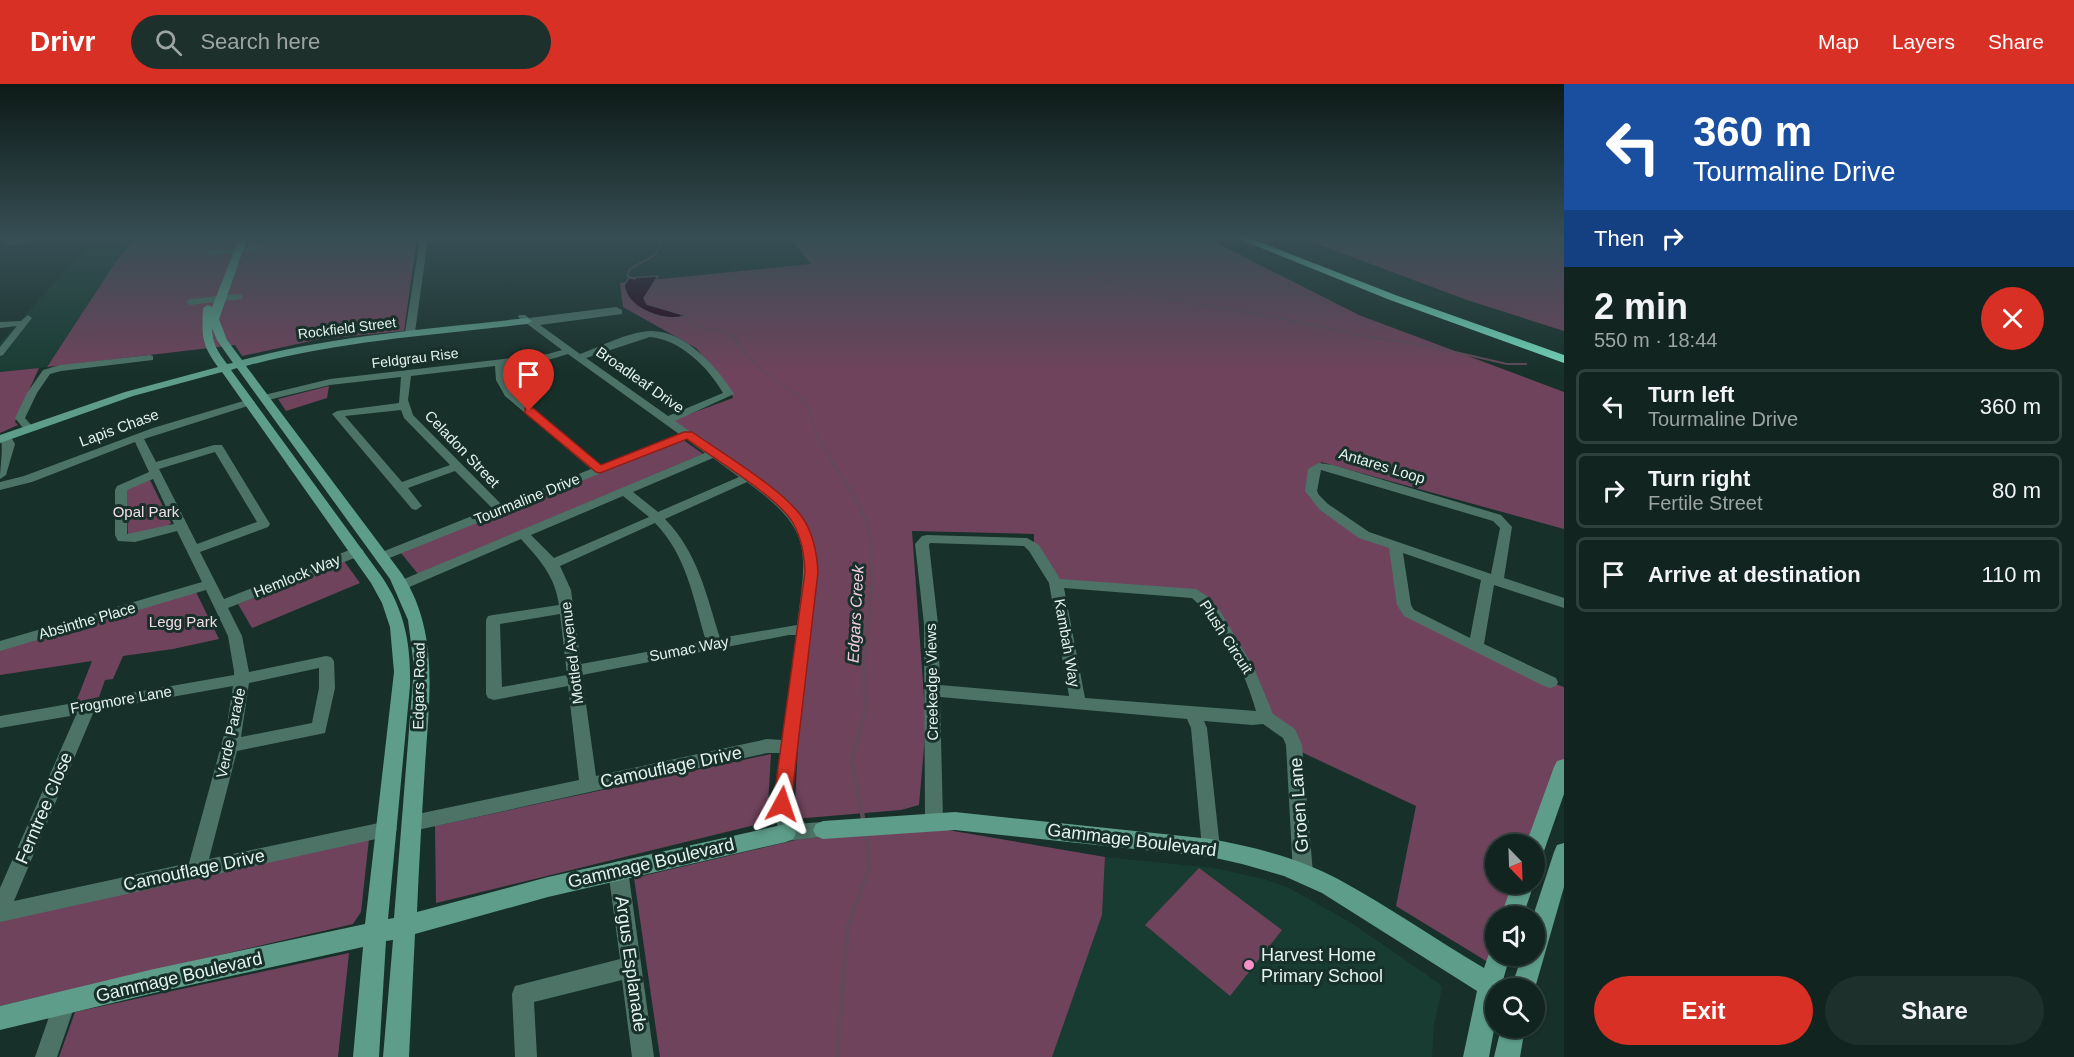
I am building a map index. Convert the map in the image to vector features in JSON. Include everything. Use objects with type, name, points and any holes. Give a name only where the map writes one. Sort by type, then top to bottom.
[{"type":"highway","points":[[1359,284],[1564,359]]},
{"type":"highway","points":[[1384,284],[1564,349]]},
{"type":"main road","name":"Edgars Road","points":[[220,284],[214,300],[214,319],[230,364],[378,551],[402,585],[415,611],[422,647],[413,823],[396,1057]]},
{"type":"main road","name":"Rockfield Street","points":[[2,437],[129,394],[230,364],[309,346],[526,320]]},
{"type":"main road","name":"Edgars Road","points":[[257,400],[384,592],[393,609],[402,649],[402,676],[388,829],[375,933],[366,1057]]},
{"type":"main road","name":"Tourmaline Drive","points":[[361,558],[378,551]]},
{"type":"main road","points":[[1540,834],[1564,767]]},
{"type":"main road","name":"Gammage Boulevard","points":[[823,830],[934,821],[979,822],[1247,854],[1303,873],[1358,902],[1485,982]]},
{"type":"main road","name":"Gammage Boulevard","points":[[0,1018],[405,926],[618,870],[786,833]]},
{"type":"main road","points":[[1545,921],[1560,883],[1564,852]]},
{"type":"main road","points":[[1476,1057],[1485,1020]]},
{"type":"main road","points":[[1508,1057],[1511,1038]]},
{"type":"street","points":[[410,333],[417,284]]},
{"type":"street","points":[[190,302],[239,297]]},
{"type":"street","name":"Rockfield Street","points":[[526,320],[585,315]]},
{"type":"street","points":[[0,325],[26,320],[0,353]]},
{"type":"street","name":"Broadleaf Drive","points":[[526,320],[749,477],[786,506],[798,520],[807,538],[811,572],[782,804],[786,833]]},
{"type":"street","name":"Feldgrau Rise","points":[[257,400],[320,383],[574,354],[652,334],[678,343],[692,351],[729,394],[668,420]]},
{"type":"street","points":[[29,427],[20,418],[46,372],[60,368],[150,358]]},
{"type":"street","points":[[500,362],[501,380],[509,394],[600,470]]},
{"type":"street","name":"Celadon Street","points":[[406,373],[404,406],[408,416],[500,510]]},
{"type":"street","name":"Lapis Chase","points":[[0,486],[28,478],[138,437],[257,400]]},
{"type":"street","points":[[327,403],[416,506]]},
{"type":"street","points":[[337,414],[404,406]]},
{"type":"street","name":"Tourmaline Drive","points":[[378,551],[500,510],[688,434]]},
{"type":"street","points":[[0,475],[9,444],[2,437]]},
{"type":"street","name":"Verde Parade","points":[[138,437],[238,646],[242,679],[239,707],[197,869]]},
{"type":"street","points":[[181,526],[135,538],[123,538],[121,535],[121,490],[123,486],[155,471],[218,447],[264,524],[192,550]]},
{"type":"street","points":[[402,585],[714,453]]},
{"type":"street","points":[[400,487],[458,466]]},
{"type":"street","name":"Antares Loop","points":[[1493,579],[1506,527],[1501,521],[1329,467],[1316,466],[1312,475],[1311,491],[1318,502],[1364,535],[1396,548],[1564,603]]},
{"type":"street","points":[[552,564],[749,477]]},
{"type":"street","points":[[625,491],[658,518],[685,553],[714,644]]},
{"type":"street","name":"Mottled Avenue","points":[[523,534],[552,564],[561,581],[567,608],[588,785]]},
{"type":"street","name":"Creekedge Views","points":[[934,821],[931,624],[922,544],[925,540],[931,539],[1027,542],[1034,548],[1056,583]]},
{"type":"street","points":[[1396,548],[1404,605],[1409,613],[1550,682]]},
{"type":"street","name":"Hemlock Way","points":[[220,606],[361,558]]},
{"type":"street","points":[[1476,647],[1493,579]]},
{"type":"street","name":"Kambah Way","points":[[1056,583],[1078,704]]},
{"type":"street","name":"Plush Circuit","points":[[1056,583],[1188,592],[1199,596],[1244,660],[1265,709],[1264,716]]},
{"type":"street","name":"Absinthe Place","points":[[0,646],[208,585]]},
{"type":"street","name":"Sumac Way","points":[[567,608],[493,620],[494,694],[714,644],[789,630],[804,630]]},
{"type":"street","name":"Frogmore Lane","points":[[0,722],[242,679],[326,661],[326,697],[319,728],[230,746]]},
{"type":"street","points":[[932,690],[1193,715],[1252,719],[1264,716]]},
{"type":"street","name":"Ferntree Close","points":[[0,912],[88,706]]},
{"type":"street","points":[[1193,715],[1199,728],[1211,848]]},
{"type":"street","name":"Groen Lane","points":[[1264,716],[1289,734],[1294,744],[1303,873]]},
{"type":"street","name":"Camouflage Drive","points":[[413,823],[767,746],[788,747]]},
{"type":"street","name":"Camouflage Drive","points":[[0,912],[388,829]]},
{"type":"street","name":"Gammage Boulevard","points":[[786,833],[823,830]]},
{"type":"street","name":"Argus Esplanade","points":[[618,870],[643,1057]]},
{"type":"street","points":[[526,1057],[523,994],[631,967]]},
{"type":"street","points":[[46,1057],[65,1002]]},
{"type":"shaded area","points":[[53,284],[101,284],[47,367],[0,372],[0,343]]},
{"type":"shaded area","points":[[653,284],[644,298],[647,304],[687,316],[668,317],[648,312],[632,301],[624,285]]},
{"type":"shaded area","name":"Harvest Home Primary School","points":[[1105,857],[1214,868],[1264,879],[1289,888],[1350,922],[1440,984],[1442,988],[1434,1025],[1432,1057],[1052,1057],[1102,915]]},
{"type":"green space","points":[[101,284],[411,284],[404,331],[320,339],[242,356],[235,345],[47,367]]},
{"type":"green space","points":[[620,284],[1299,284],[1359,315],[1564,392],[1564,529],[1321,462],[1311,491],[1324,507],[1396,548],[1404,605],[1550,682],[1564,687],[1564,767],[1538,834],[1485,834],[1485,894],[1520,894],[1515,906],[1485,906],[1485,960],[1396,906],[1416,806],[1295,749],[1265,709],[1202,599],[1056,583],[1034,548],[1034,534],[912,531],[926,725],[919,805],[901,810],[794,819],[798,746],[816,577],[814,545],[808,530],[785,500],[674,422],[676,419],[733,398],[731,390],[696,348],[623,307]]},
{"type":"green space","points":[[1425,284],[1564,284],[1564,331]]},
{"type":"green space","points":[[39,368],[15,422],[18,425],[0,433],[0,372]]},
{"type":"green space","points":[[329,386],[327,398],[286,411],[278,399]]},
{"type":"green space","points":[[682,439],[703,454],[418,574],[401,553]]},
{"type":"green space","name":"Opal Park","points":[[150,480],[171,523],[168,526],[128,535],[126,489]]},
{"type":"green space","points":[[344,561],[360,583],[252,628],[238,604]]},
{"type":"green space","name":"Legg Park","points":[[196,592],[219,639],[173,649],[123,656],[113,679],[105,680],[99,697],[76,702],[92,661],[0,675],[0,650]]},
{"type":"green space","points":[[771,754],[767,822],[436,903],[435,826]]},
{"type":"green space","points":[[930,827],[1105,857],[1102,915],[1052,1057],[660,1057],[634,878],[800,839]]},
{"type":"green space","points":[[369,839],[361,912],[353,924],[0,1006],[0,918]]},
{"type":"green space","points":[[1199,868],[1282,930],[1230,996],[1145,925]]},
{"type":"green space","points":[[349,953],[338,1057],[59,1057],[75,1012]]},
{"type":"waterway","points":[[1117,284],[1180,301],[1286,319],[1380,339]]},
{"type":"waterway","name":"Edgars Creek","points":[[681,316],[698,327],[727,332],[735,339]]},
{"type":"waterway","name":"Edgars Creek","points":[[734,337],[763,371],[800,397],[810,410],[814,430],[833,463]]},
{"type":"waterway","points":[[1370,337],[1429,346],[1507,364],[1526,364]]},
{"type":"waterway","name":"Edgars Creek","points":[[832,462],[858,503],[871,541],[869,619]]},
{"type":"waterway","name":"Edgars Creek","points":[[862,814],[852,760],[865,712],[864,656],[869,617]]},
{"type":"waterway","name":"Edgars Creek","points":[[862,812],[863,820]]},
{"type":"waterway","name":"Edgars Creek","points":[[837,1057],[848,925],[869,869],[866,833]]},
{"type":"place","name":"Harvest Home Primary School","points":[[1249,965]]},
{"type":"route","points":[[529,411],[600,470],[688,434],[778,499],[798,520],[810,548],[811,572],[782,804]]}]
